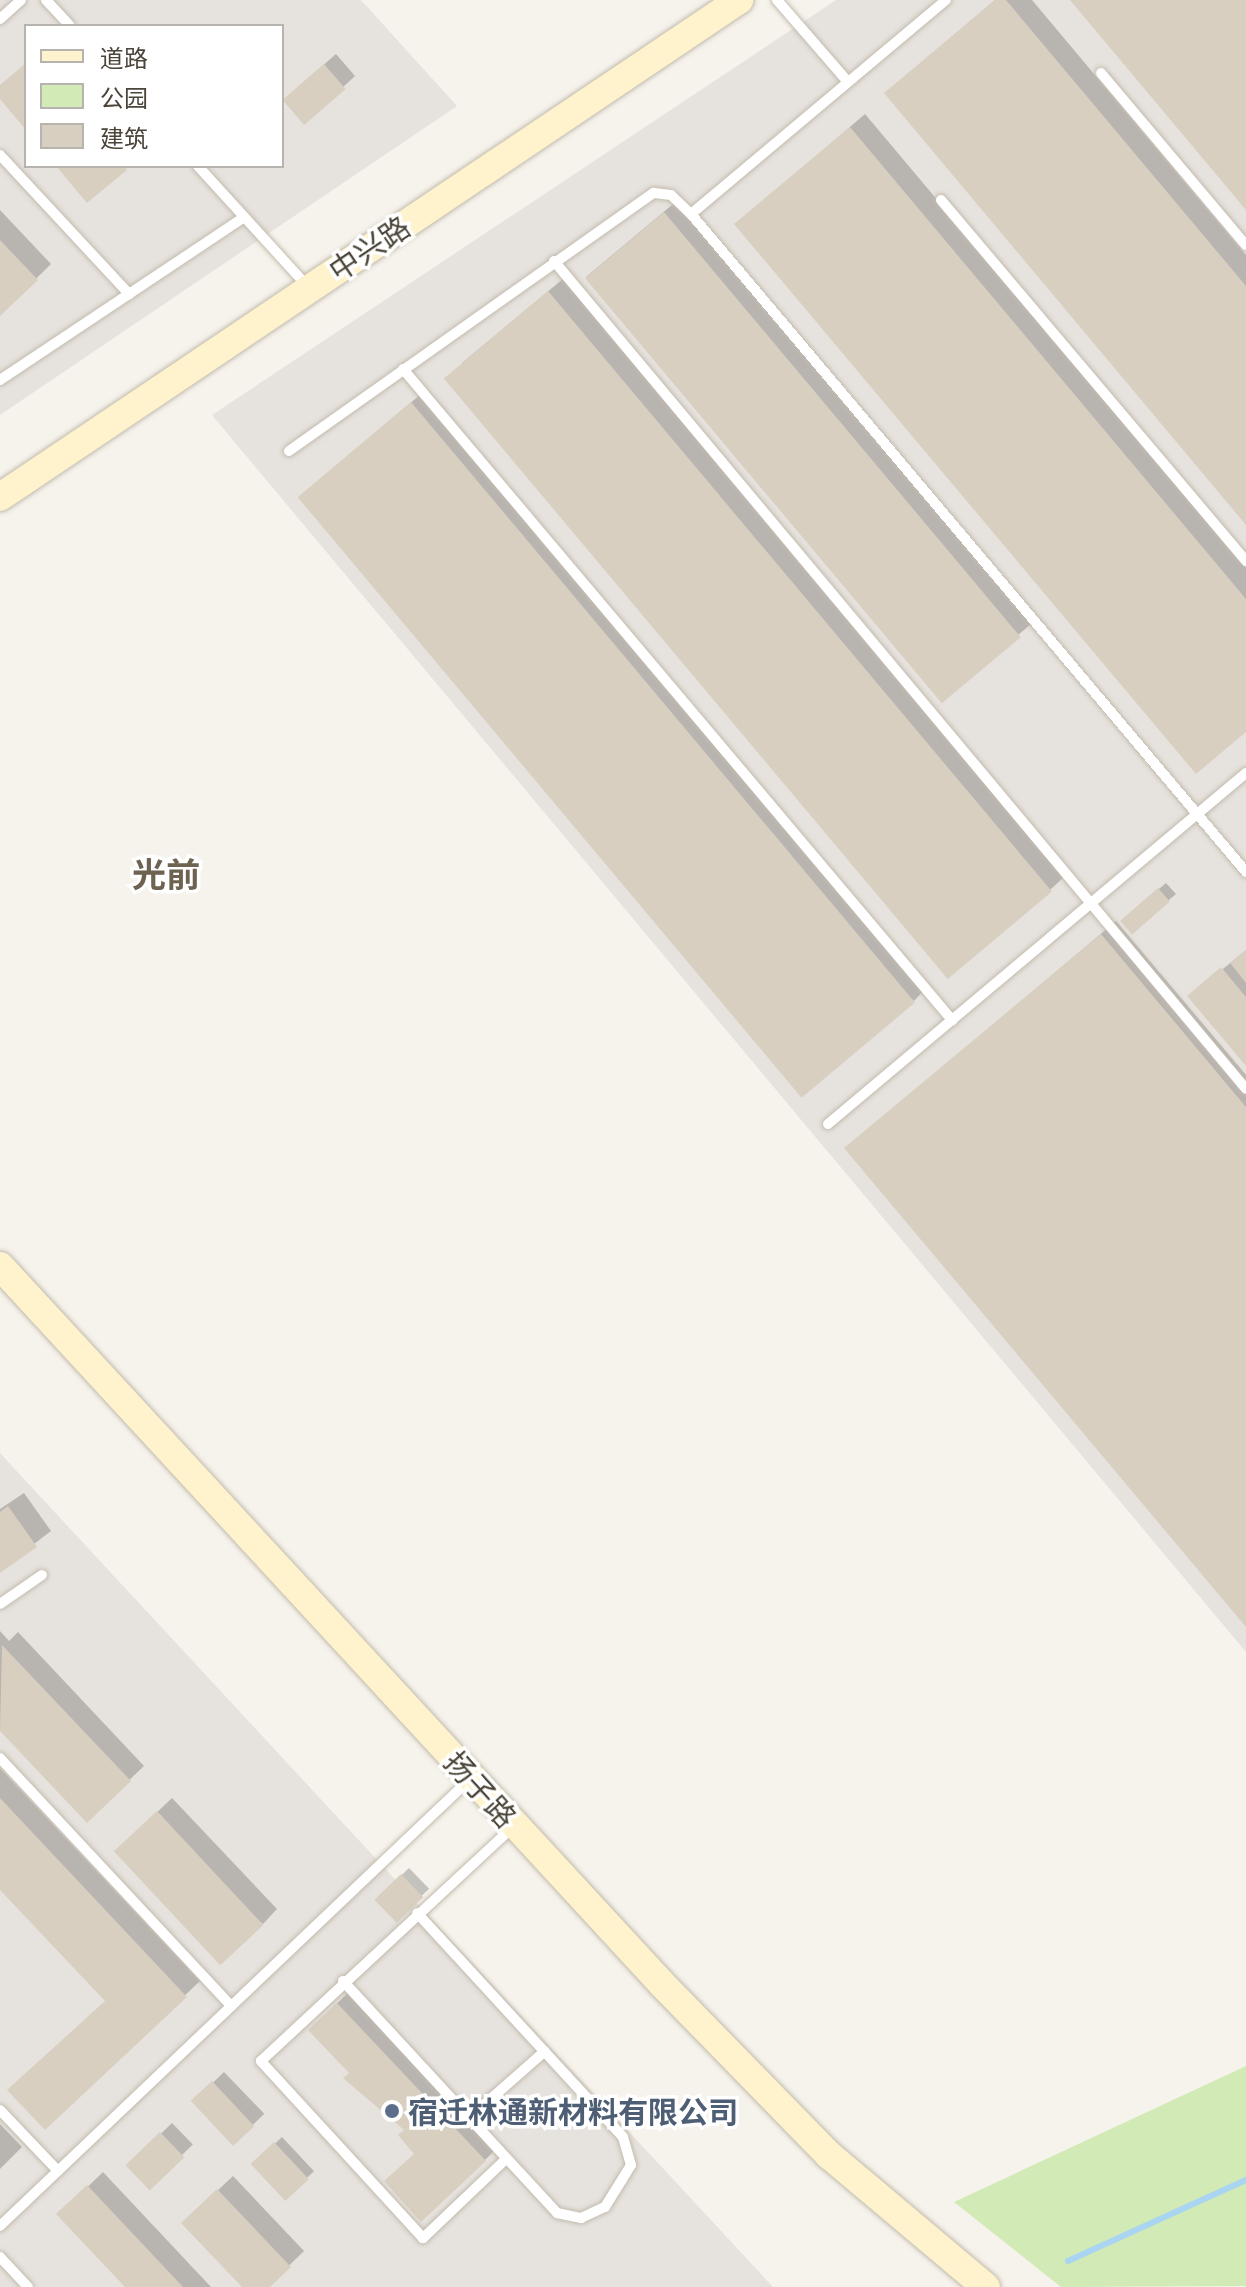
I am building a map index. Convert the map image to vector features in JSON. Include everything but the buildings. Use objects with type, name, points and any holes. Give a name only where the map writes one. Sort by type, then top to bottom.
[{"type":"street","name":"中兴路","points":[[0,497],[739,0]]},
{"type":"street","name":"扬子路","points":[[0,1266],[515,1825],[829,2155],[986,2287]]},
{"type":"lane","points":[[0,19],[21,0]]},
{"type":"lane","points":[[46,0],[68,24]]},
{"type":"lane","points":[[777,0],[848,82]]},
{"type":"lane","points":[[691,214],[946,0]]},
{"type":"lane","points":[[1101,73],[1246,245]]},
{"type":"lane","points":[[0,155],[129,294]]},
{"type":"lane","points":[[200,168],[310,288]]},
{"type":"lane","points":[[289,451],[654,193],[671,195],[691,214],[1246,872]]},
{"type":"lane","points":[[941,200],[1246,561]]},
{"type":"lane","points":[[1,379],[244,217]]},
{"type":"lane","points":[[554,261],[1246,1089]]},
{"type":"lane","points":[[403,369],[952,1020]]},
{"type":"lane","points":[[828,1124],[1246,773]]},
{"type":"lane","points":[[0,1604],[42,1575]]},
{"type":"lane","points":[[0,1758],[231,2006]]},
{"type":"lane","points":[[0,2226],[472,1778]]},
{"type":"lane","points":[[506,2159],[423,2238],[261,2061],[343,1981],[515,1825]]},
{"type":"lane","points":[[343,1981],[506,2159],[569,2218],[605,2207],[631,2165],[623,2137],[417,1913]]},
{"type":"lane","points":[[469,2118],[545,2051]]},
{"type":"lane","points":[[0,2110],[58,2171]]},
{"type":"lane","points":[[0,2257],[28,2287]]},
{"type":"shaded area","points":[[0,0],[361,0],[457,106],[0,415]]},
{"type":"shaded area","points":[[836,0],[1246,0],[1246,1652],[212,415]]},
{"type":"shaded area","points":[[0,1453],[24,1479],[773,2287],[0,2287]]},
{"type":"green space","points":[[1246,2066],[1246,2286],[1061,2287],[954,2202]]},
{"type":"waterway","points":[[1068,2261],[1246,2180]]},
{"type":"place","name":"宿迁林通新材料有限公司","points":[[392,2111]]},
{"type":"district","name":"光前","points":[[166,874]]}]
